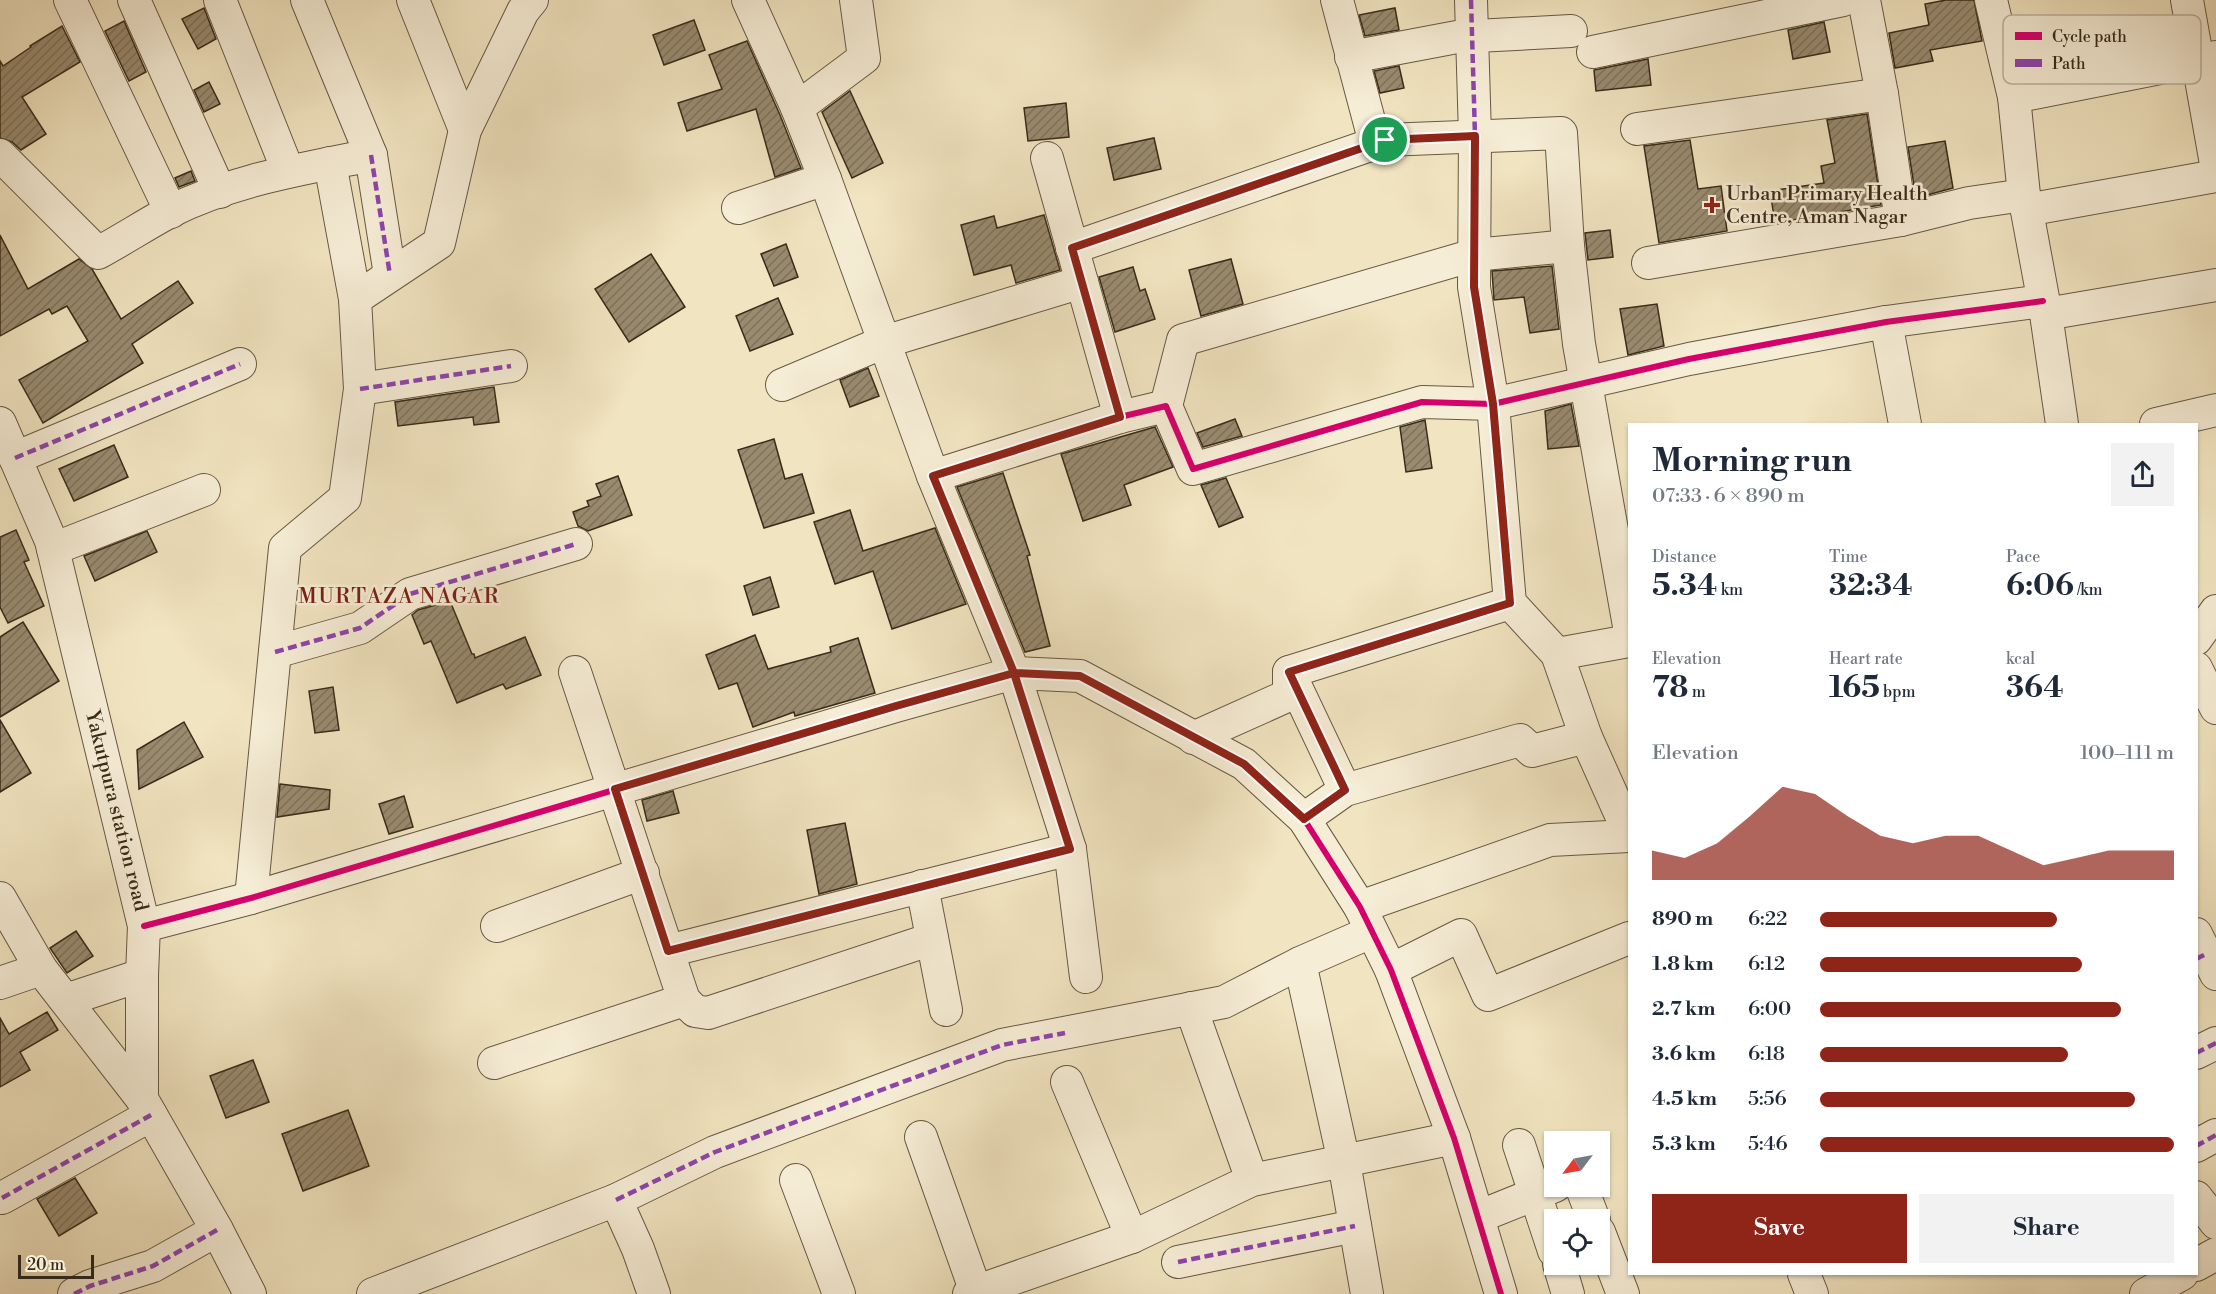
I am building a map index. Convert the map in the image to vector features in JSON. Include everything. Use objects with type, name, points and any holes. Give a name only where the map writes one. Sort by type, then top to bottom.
[{"type":"street","points":[[70,0],[171,212]]},
{"type":"street","points":[[134,0],[220,192]]},
{"type":"street","points":[[220,0],[288,171]]},
{"type":"street","points":[[307,0],[371,155],[390,275]]},
{"type":"street","points":[[413,0],[465,130]]},
{"type":"street","points":[[355,299],[439,243],[465,130],[523,11],[532,0]]},
{"type":"street","points":[[748,0],[797,108],[933,476],[1014,673],[1070,849],[1086,977]]},
{"type":"street","points":[[797,108],[864,58],[856,0]]},
{"type":"street","points":[[1337,0],[1375,143]]},
{"type":"street","points":[[1471,0],[1475,136],[1474,287],[1493,404],[1510,603],[1557,654],[1586,737],[1619,781],[1628,829]]},
{"type":"street","points":[[1351,57],[1472,36],[1582,42],[1843,0]]},
{"type":"street","points":[[1864,0],[1882,94],[1901,220]]},
{"type":"street","points":[[1991,0],[2003,51]]},
{"type":"street","points":[[2187,0],[2192,15]]},
{"type":"street","points":[[2201,43],[2206,59],[2216,164]]},
{"type":"street","points":[[2011,84],[2025,202],[2044,307],[2061,423]]},
{"type":"street","points":[[2014,97],[2080,84]]},
{"type":"street","points":[[1636,129],[1882,94]]},
{"type":"street","points":[[1072,248],[1385,140],[1561,133],[1568,246],[1586,383],[1618,505],[1628,615]]},
{"type":"street","points":[[0,155],[98,253],[171,212],[220,192],[288,171],[371,155]]},
{"type":"street","points":[[1047,158],[1120,417]]},
{"type":"street","points":[[251,898],[285,548],[345,498],[360,388],[355,299],[330,163]]},
{"type":"street","points":[[1648,263],[1901,220],[1969,203],[2025,202],[2216,176]]},
{"type":"street","points":[[738,208],[825,179]]},
{"type":"street","points":[[1568,246],[1474,255],[1183,340],[1166,406],[1193,469],[1422,402],[1493,404],[1689,359],[1886,321],[2044,307],[2216,285]]},
{"type":"street","points":[[782,385],[884,342],[1082,282]]},
{"type":"street","points":[[1886,321],[1905,423]]},
{"type":"street","points":[[15,458],[240,364]]},
{"type":"street","points":[[360,388],[511,366]]},
{"type":"street","points":[[933,476],[1120,417],[1166,406]]},
{"type":"street","points":[[2160,423],[2216,410]]},
{"type":"street","name":"Yakutpura station road","points":[[0,423],[53,549],[144,926],[142,975],[147,1107],[217,1230],[250,1294]]},
{"type":"street","points":[[53,549],[204,490]]},
{"type":"street","points":[[275,652],[360,628],[410,594],[576,544]]},
{"type":"street","points":[[1289,672],[1510,603]]},
{"type":"street","points":[[2198,636],[2216,611]]},
{"type":"street","points":[[1557,654],[1628,641]]},
{"type":"street","points":[[2198,647],[2216,642]]},
{"type":"street","points":[[575,672],[684,1000],[695,1011],[708,1013],[932,939]]},
{"type":"street","points":[[1194,738],[1288,695],[1289,672]]},
{"type":"street","points":[[1289,672],[1345,790]]},
{"type":"street","points":[[2198,672],[2216,708]]},
{"type":"street","points":[[144,926],[251,898],[1014,673],[1080,676],[1244,764],[1304,819],[1366,919],[1391,970],[1454,1138],[1501,1294]]},
{"type":"street","points":[[1304,819],[1345,790],[1520,740],[1532,751],[1586,737]]},
{"type":"street","points":[[373,1294],[616,1200],[715,1152],[1002,1045],[1224,1002],[1300,963],[1366,919],[1550,840],[1628,834]]},
{"type":"street","points":[[668,951],[1070,849]]},
{"type":"street","points":[[497,926],[643,873]]},
{"type":"street","points":[[922,886],[946,1010]]},
{"type":"street","points":[[0,898],[41,969],[147,1107],[2,1198]]},
{"type":"street","points":[[1391,970],[1461,935],[1488,995],[1628,938]]},
{"type":"street","points":[[1300,963],[1344,1162],[1367,1294]]},
{"type":"street","points":[[0,983],[41,969]]},
{"type":"street","points":[[66,1000],[142,975]]},
{"type":"street","points":[[494,1063],[684,1000]]},
{"type":"street","points":[[1191,1008],[1252,1180]]},
{"type":"street","points":[[2198,1052],[2216,1043]]},
{"type":"street","points":[[1067,1082],[1132,1237]]},
{"type":"street","points":[[2198,1145],[2216,1135]]},
{"type":"street","points":[[921,1137],[972,1293],[1132,1237],[1252,1180],[1454,1138]]},
{"type":"street","points":[[1519,1145],[1544,1189]]},
{"type":"street","points":[[796,1180],[839,1294]]},
{"type":"street","points":[[1478,1216],[1544,1191]]},
{"type":"street","points":[[616,1200],[638,1249],[654,1294]]},
{"type":"street","points":[[2198,1200],[2216,1223]]},
{"type":"street","points":[[1178,1262],[1355,1226]]},
{"type":"street","points":[[74,1294],[90,1286],[153,1266],[217,1230]]},
{"type":"street","points":[[2198,1264],[2216,1254]]},
{"type":"street","points":[[1610,1260],[1623,1294]]},
{"type":"street","points":[[1562,1275],[1568,1294]]},
{"type":"street","points":[[1804,1275],[1812,1294]]},
{"type":"street","points":[[2146,1294],[2180,1275]]},
{"type":"building","points":[[1946,0],[1974,0],[1982,41],[1930,50],[1933,61],[1895,68],[1889,33],[1929,25],[1925,4]]},
{"type":"building","points":[[204,8],[216,39],[198,49],[182,19]]},
{"type":"building","points":[[1395,8],[1399,30],[1365,36],[1359,15]]},
{"type":"building","points":[[694,20],[705,50],[664,65],[653,35]]},
{"type":"building","points":[[124,21],[146,72],[129,81],[105,31]]},
{"type":"building","points":[[1824,22],[1830,52],[1793,59],[1788,30]]},
{"type":"building","points":[[62,26],[80,62],[22,97],[46,134],[21,150],[12,142],[0,138],[0,61],[3,66]]},
{"type":"building","points":[[747,41],[801,168],[775,177],[756,109],[687,131],[678,103],[722,89],[709,55]]},
{"type":"building","points":[[1648,59],[1651,85],[1596,91],[1594,70]]},
{"type":"building","points":[[1399,66],[1404,88],[1380,93],[1374,71]]},
{"type":"building","points":[[209,82],[220,104],[204,112],[194,90]]},
{"type":"building","points":[[850,91],[883,163],[852,178],[822,112]]},
{"type":"building","points":[[1066,103],[1069,137],[1028,141],[1024,108]]},
{"type":"building","points":[[1867,114],[1881,205],[1775,223],[1770,191],[1824,183],[1821,166],[1835,163],[1827,120]]},
{"type":"building","points":[[1154,138],[1161,169],[1114,180],[1107,148]]},
{"type":"building","points":[[1690,140],[1698,189],[1721,186],[1727,231],[1659,243],[1644,146]]},
{"type":"building","points":[[1945,141],[1953,188],[1916,198],[1908,147]]},
{"type":"building","points":[[191,171],[195,181],[179,187],[175,178]]},
{"type":"building","points":[[1044,215],[1060,270],[1016,283],[1011,265],[974,275],[961,225],[994,216],[997,228]]},
{"type":"building","points":[[1610,230],[1613,257],[1588,260],[1585,233]]},
{"type":"building","points":[[0,235],[28,289],[79,259],[92,269],[121,319],[178,281],[193,303],[132,344],[143,363],[43,423],[19,380],[88,341],[67,306],[52,314],[49,309],[0,336]]},
{"type":"building","points":[[786,244],[798,277],[774,286],[761,254]]},
{"type":"building","points":[[651,254],[685,307],[629,342],[595,289]]},
{"type":"building","points":[[1231,259],[1243,304],[1201,316],[1189,270]]},
{"type":"building","points":[[1552,266],[1559,329],[1530,333],[1524,297],[1494,300],[1492,271]]},
{"type":"building","points":[[1133,267],[1140,291],[1145,289],[1155,319],[1115,332],[1099,277]]},
{"type":"building","points":[[778,298],[793,334],[750,351],[736,316]]},
{"type":"building","points":[[1657,304],[1664,346],[1628,355],[1620,309]]},
{"type":"building","points":[[868,368],[879,396],[850,407],[840,380]]},
{"type":"building","points":[[494,387],[499,422],[474,425],[473,417],[398,426],[395,402]]},
{"type":"building","points":[[1571,404],[1579,446],[1548,449],[1545,411]]},
{"type":"building","points":[[1235,419],[1242,436],[1203,447],[1197,433]]},
{"type":"building","points":[[1425,420],[1432,468],[1406,472],[1400,427]]},
{"type":"building","points":[[1155,427],[1173,467],[1124,485],[1131,505],[1083,521],[1061,454]]},
{"type":"building","points":[[774,439],[785,479],[802,474],[814,513],[764,528],[738,450]]},
{"type":"building","points":[[114,445],[128,477],[74,501],[59,469]]},
{"type":"building","points":[[1003,473],[1030,555],[1027,556],[1050,646],[1025,652],[957,487]]},
{"type":"building","points":[[618,476],[632,515],[588,531],[578,526],[573,512],[589,506],[587,501],[601,496],[596,484]]},
{"type":"building","points":[[1226,478],[1243,517],[1219,527],[1201,485]]},
{"type":"building","points":[[850,510],[863,551],[935,528],[966,604],[892,629],[873,571],[835,584],[814,522]]},
{"type":"building","points":[[16,530],[29,560],[24,562],[44,606],[8,623],[0,607],[0,537]]},
{"type":"building","points":[[147,531],[157,552],[95,581],[84,556]]},
{"type":"building","points":[[770,577],[779,607],[753,615],[744,586]]},
{"type":"building","points":[[450,601],[475,658],[525,637],[541,675],[506,689],[503,684],[457,703],[431,641],[424,644],[412,615],[418,610]]},
{"type":"building","points":[[23,622],[59,681],[0,717],[0,637]]},
{"type":"building","points":[[755,635],[768,669],[831,652],[830,647],[858,638],[875,693],[795,716],[794,712],[753,727],[737,683],[719,689],[706,655]]},
{"type":"building","points":[[333,687],[339,730],[315,733],[309,691]]},
{"type":"building","points":[[0,720],[31,773],[0,792]]},
{"type":"building","points":[[184,722],[203,757],[139,789],[137,750]]},
{"type":"building","points":[[280,784],[330,790],[329,809],[277,817]]},
{"type":"building","points":[[673,791],[679,813],[647,821],[642,800]]},
{"type":"building","points":[[404,796],[413,827],[389,834],[379,804]]},
{"type":"building","points":[[845,823],[857,884],[819,894],[807,830]]},
{"type":"building","points":[[76,931],[93,956],[67,973],[50,948]]},
{"type":"building","points":[[47,1012],[58,1030],[20,1052],[30,1070],[0,1087],[0,1018],[9,1034]]},
{"type":"building","points":[[253,1060],[269,1102],[226,1118],[210,1076]]},
{"type":"building","points":[[348,1110],[369,1166],[303,1191],[282,1134]]},
{"type":"building","points":[[75,1178],[97,1213],[59,1236],[37,1199]]},
{"type":"marked path","points":[[1471,0],[1475,136],[1474,287],[1493,404]]},
{"type":"marked path","points":[[371,155],[390,275]]},
{"type":"marked path","points":[[15,458],[240,364]]},
{"type":"marked path","points":[[360,389],[511,366]]},
{"type":"marked path","points":[[275,652],[360,628],[410,594],[576,544]]},
{"type":"marked path","points":[[2198,958],[2206,954]]},
{"type":"marked path","points":[[616,1200],[715,1152],[1002,1045],[1065,1033]]},
{"type":"marked path","points":[[2198,1052],[2216,1043]]},
{"type":"marked path","points":[[2,1198],[151,1115]]},
{"type":"marked path","points":[[2198,1145],[2216,1135]]},
{"type":"marked path","points":[[1178,1262],[1355,1226]]},
{"type":"marked path","points":[[74,1294],[90,1286],[153,1266],[217,1230]]},
{"type":"cycle path","points":[[933,476],[1120,417],[1166,406],[1193,469],[1422,402],[1493,404],[1689,359],[1886,322],[2043,301]]},
{"type":"cycle path","points":[[144,926],[251,898],[1014,673],[1080,676],[1244,764],[1304,819],[1360,907],[1391,970],[1454,1138],[1501,1294]]},
{"type":"place","name":"Urban Primary Health Centre, Aman Nagar","points":[[1712,205]]},
{"type":"district","name":"MURTAZA NAGAR","points":[[399,597]]},
{"type":"route","points":[[1385,140],[1072,248],[1120,417],[933,476],[1014,673],[615,789],[668,951],[1070,849],[1014,673],[1080,676],[1244,764],[1304,819],[1345,790],[1289,672],[1510,603],[1493,404],[1474,287],[1475,136],[1385,140]]}]
